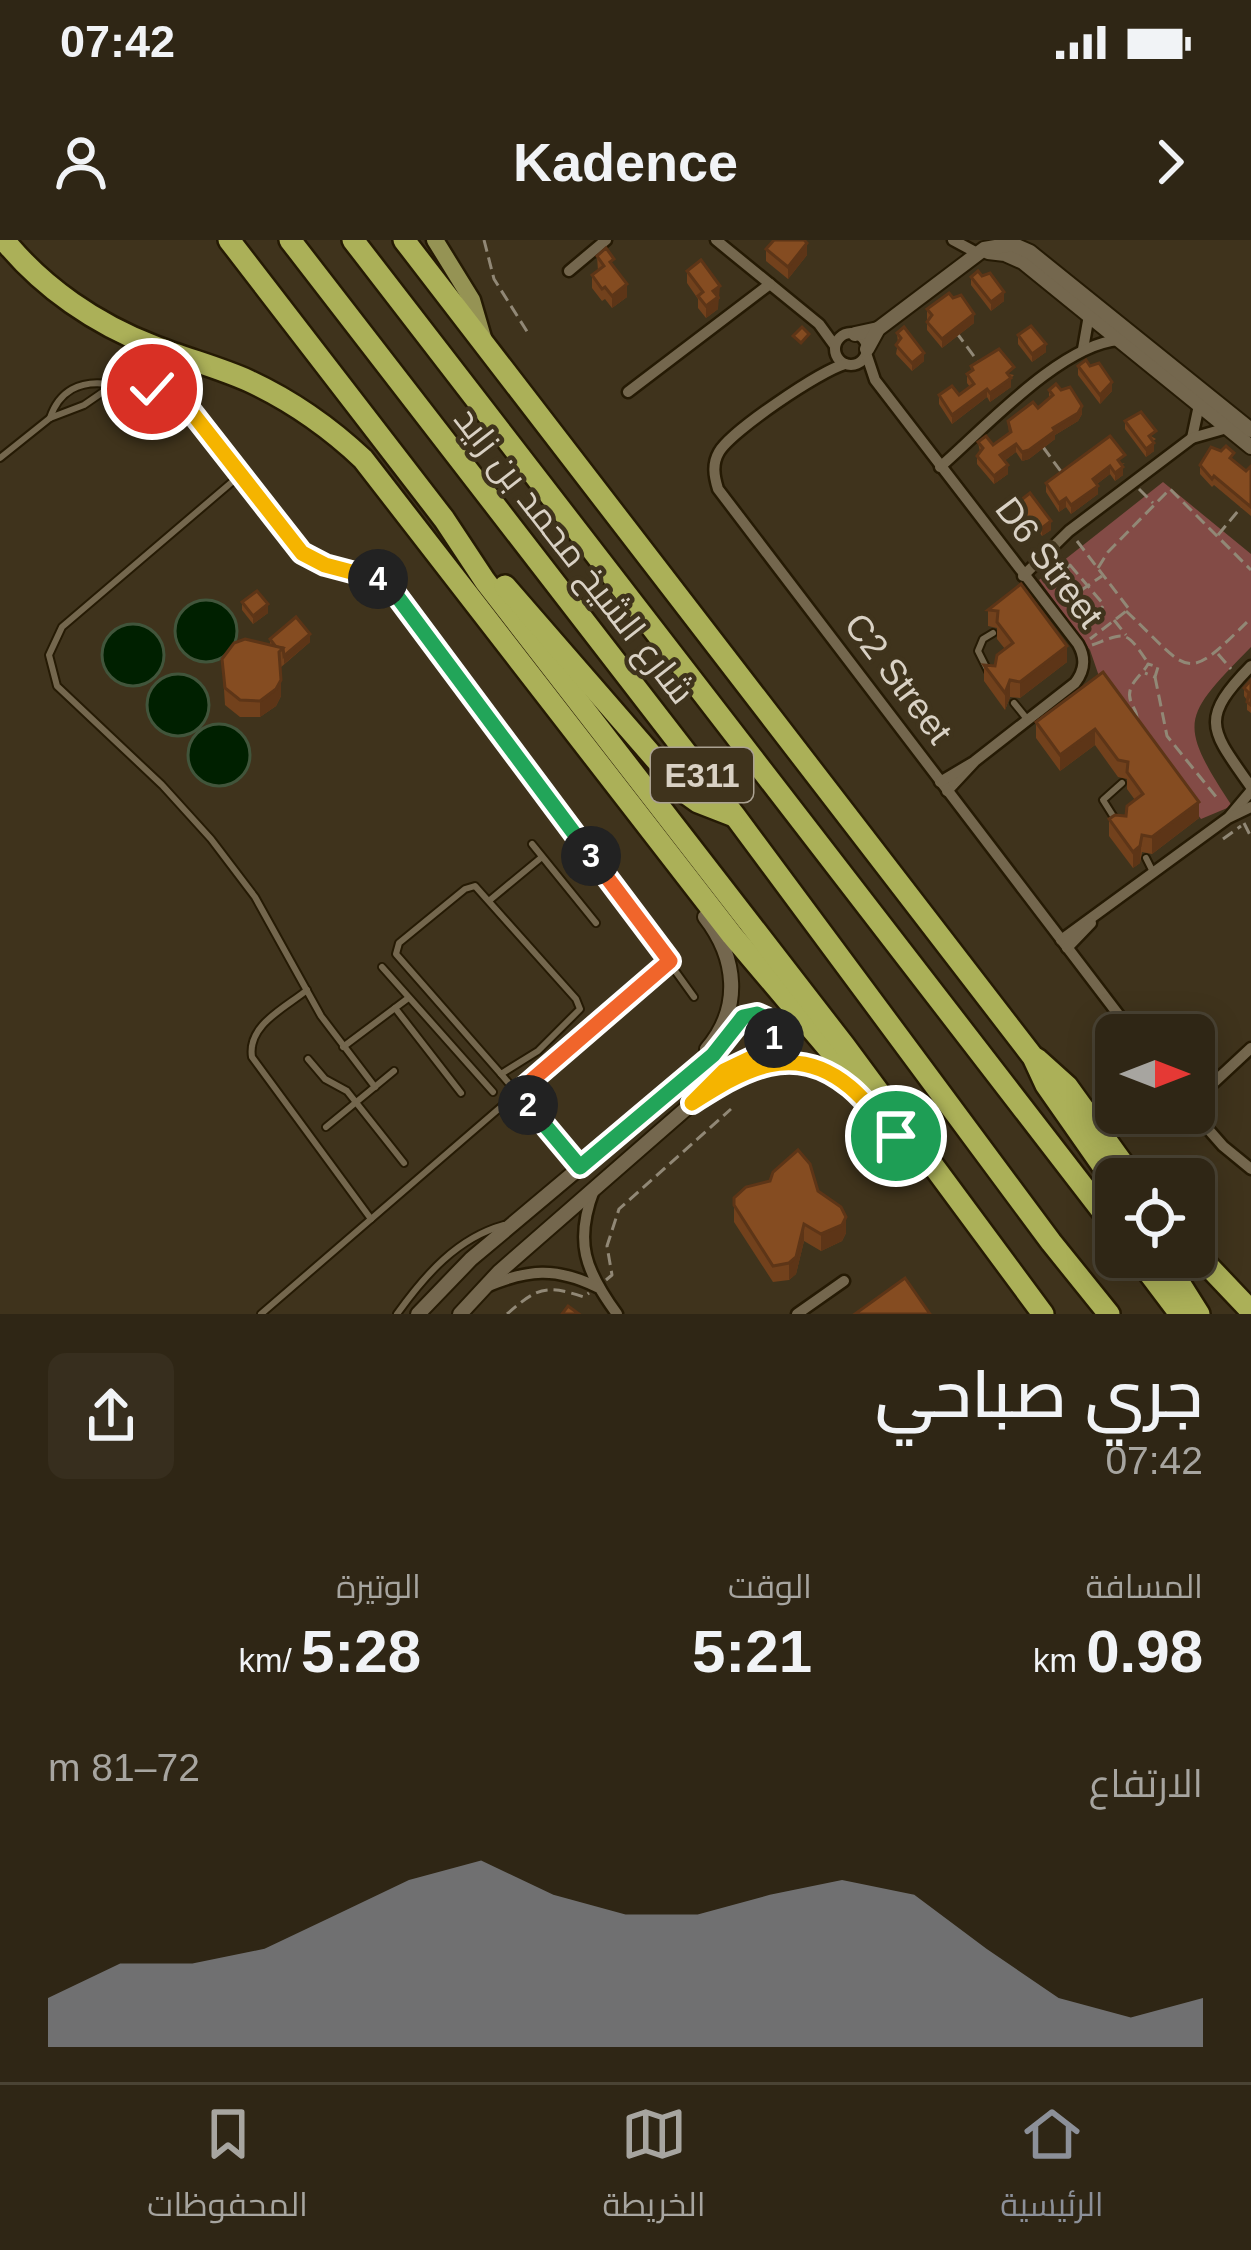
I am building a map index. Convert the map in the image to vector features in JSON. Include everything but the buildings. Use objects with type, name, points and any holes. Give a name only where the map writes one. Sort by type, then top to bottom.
[{"type":"highway","points":[[4,240],[57,292],[104,322],[157,348],[265,388],[346,442],[399,502],[799,1017],[897,1119]]},
{"type":"highway","points":[[229,240],[444,519],[684,793],[735,816]]},
{"type":"highway","name":"شارع الشيخ محمد بن زايد","points":[[290,240],[735,816],[1109,1314]]},
{"type":"highway","name":"شارع الشيخ محمد بن زايد","points":[[353,240],[1095,1202]]},
{"type":"highway","points":[[404,240],[1033,1057],[1097,1158]]},
{"type":"highway","points":[[444,519],[485,581],[1043,1314]]},
{"type":"highway","points":[[1033,1057],[1061,1078],[1119,1158]]},
{"type":"highway","points":[[1215,1277],[1251,1312]]},
{"type":"highway","points":[[1153,1278],[1180,1314]]},
{"type":"highway","points":[[1176,1278],[1199,1314]]},
{"type":"highway","points":[[1208,1278],[1233,1314]]},
{"type":"main road","points":[[435,240],[472,300],[485,348]]},
{"type":"street","points":[[569,271],[606,240]]},
{"type":"street","points":[[716,240],[818,324],[847,364],[858,363],[878,328],[977,253],[1003,244],[1030,251],[1251,430]]},
{"type":"street","points":[[956,243],[977,253],[1014,257],[1251,447]]},
{"type":"street","points":[[956,243],[962,264]]},
{"type":"street","points":[[628,392],[770,284]]},
{"type":"street","points":[[1083,349],[1089,315]]},
{"type":"street","points":[[818,324],[863,339],[866,351]]},
{"type":"street","points":[[835,347],[850,334],[878,328]]},
{"type":"street","points":[[937,463],[1083,349],[1119,340]]},
{"type":"street","name":"C2 Street","points":[[819,374],[835,347]]},
{"type":"street","name":"D6 Street","points":[[866,351],[875,380],[1078,644],[1084,664],[1075,682],[944,787]]},
{"type":"street","name":"C2 Street","points":[[847,364],[819,374],[726,443],[715,461],[716,482],[1118,1014]]},
{"type":"street","name":"D6 Street","points":[[847,364],[875,380]]},
{"type":"street","points":[[1192,438],[1199,405]]},
{"type":"street","points":[[1020,572],[1192,438],[1227,428]]},
{"type":"street","points":[[1228,818],[1251,789],[1222,746],[1215,724],[1220,700],[1251,666]]},
{"type":"street","points":[[1064,944],[1153,872],[1228,818],[1251,808]]},
{"type":"street","points":[[678,866],[685,891],[723,945],[732,978],[724,1024],[679,1082]]},
{"type":"street","points":[[418,1314],[514,1222],[713,1055],[743,1017],[757,1014],[769,1022],[774,1036],[768,1050],[724,1071],[460,1314]]},
{"type":"street","points":[[1217,1076],[1251,1048]]},
{"type":"street","points":[[692,1103],[745,1070],[797,1064],[840,1079],[892,1133],[915,1144]]},
{"type":"street","points":[[1212,1134],[1251,1169]]},
{"type":"street","points":[[595,1188],[584,1219],[583,1240],[597,1287],[616,1314]]},
{"type":"street","points":[[483,1289],[544,1270],[597,1287]]},
{"type":"street","points":[[797,1314],[844,1281]]},
{"type":"lane","points":[[50,418],[58,400],[74,387],[93,382],[152,389],[183,404],[302,553],[325,565],[368,574],[389,586],[694,997]]},
{"type":"lane","points":[[0,458],[50,418],[84,405],[112,385]]},
{"type":"lane","points":[[240,475],[62,627],[51,645],[49,666],[64,694],[212,838],[255,897],[344,1047],[375,1087]]},
{"type":"lane","points":[[991,676],[977,651],[993,633]]},
{"type":"lane","points":[[1014,703],[1027,719]]},
{"type":"lane","points":[[1121,826],[1103,800],[1123,783]]},
{"type":"lane","points":[[532,844],[596,923]]},
{"type":"lane","points":[[490,900],[542,856]]},
{"type":"lane","points":[[1146,858],[1153,872]]},
{"type":"lane","points":[[501,1074],[538,1052],[580,1009],[490,900],[478,888],[468,887],[399,943],[396,954],[580,1167]]},
{"type":"lane","points":[[261,1314],[670,961]]},
{"type":"lane","points":[[382,968],[493,1092]]},
{"type":"lane","points":[[308,990],[259,1028],[252,1039],[252,1057],[371,1219]]},
{"type":"lane","points":[[344,1047],[409,998]]},
{"type":"lane","points":[[394,1009],[461,1093]]},
{"type":"lane","points":[[308,1059],[321,1075],[347,1091],[404,1163]]},
{"type":"lane","points":[[326,1127],[394,1071]]},
{"type":"lane","points":[[397,1314],[467,1240],[514,1222]]},
{"type":"path","points":[[484,240],[494,278],[528,333]]},
{"type":"path","points":[[1133,482],[1155,505]]},
{"type":"path","points":[[1098,568],[1170,489],[1251,570]]},
{"type":"path","points":[[1217,537],[1251,495]]},
{"type":"path","points":[[1069,531],[1129,609],[1089,640]]},
{"type":"path","points":[[1072,565],[1087,587],[1104,605],[1097,614],[1093,615],[1061,571],[1072,565]]},
{"type":"path","points":[[1079,592],[1103,575]]},
{"type":"path","points":[[1126,611],[1186,664],[1205,663],[1251,618]]},
{"type":"path","points":[[1114,620],[1148,664],[1158,667],[1161,729],[1217,799]]},
{"type":"path","points":[[1080,627],[1093,646],[1113,634],[1127,636]]},
{"type":"path","points":[[1216,653],[1239,678]]},
{"type":"path","points":[[1141,727],[1129,697],[1133,682],[1145,674],[1148,664]]},
{"type":"path","points":[[1145,674],[1155,677]]},
{"type":"path","points":[[1223,839],[1251,820]]},
{"type":"path","points":[[1242,824],[1251,836]]},
{"type":"path","points":[[506,1314],[541,1290],[560,1289],[584,1297],[611,1275],[608,1238],[619,1209],[731,1109]]},
{"type":"shaded area","points":[[1163,482],[1251,554],[1251,647],[1211,689],[1195,721],[1202,755],[1232,806],[1201,819],[1103,688],[1090,650],[1039,580]]},
{"type":"shaded area","points":[[206,600],[228,609],[237,631],[228,653],[206,662],[184,653],[175,631],[184,609]]},
{"type":"shaded area","points":[[133,624],[155,633],[164,655],[155,677],[133,686],[111,677],[102,655],[111,633]]},
{"type":"shaded area","points":[[178,674],[200,683],[209,705],[200,727],[178,736],[156,727],[147,705],[156,683]]},
{"type":"shaded area","points":[[219,724],[241,733],[250,755],[241,777],[219,786],[197,777],[188,755],[197,733]]},
{"type":"route","points":[[152,389],[190,410],[302,553],[325,565],[368,574],[389,586],[670,961],[517,1093],[580,1167],[695,1071],[743,1017],[752,1014],[766,1018],[774,1042],[763,1053],[724,1071],[692,1103],[745,1070],[797,1064],[829,1073],[850,1087],[896,1136]]}]
